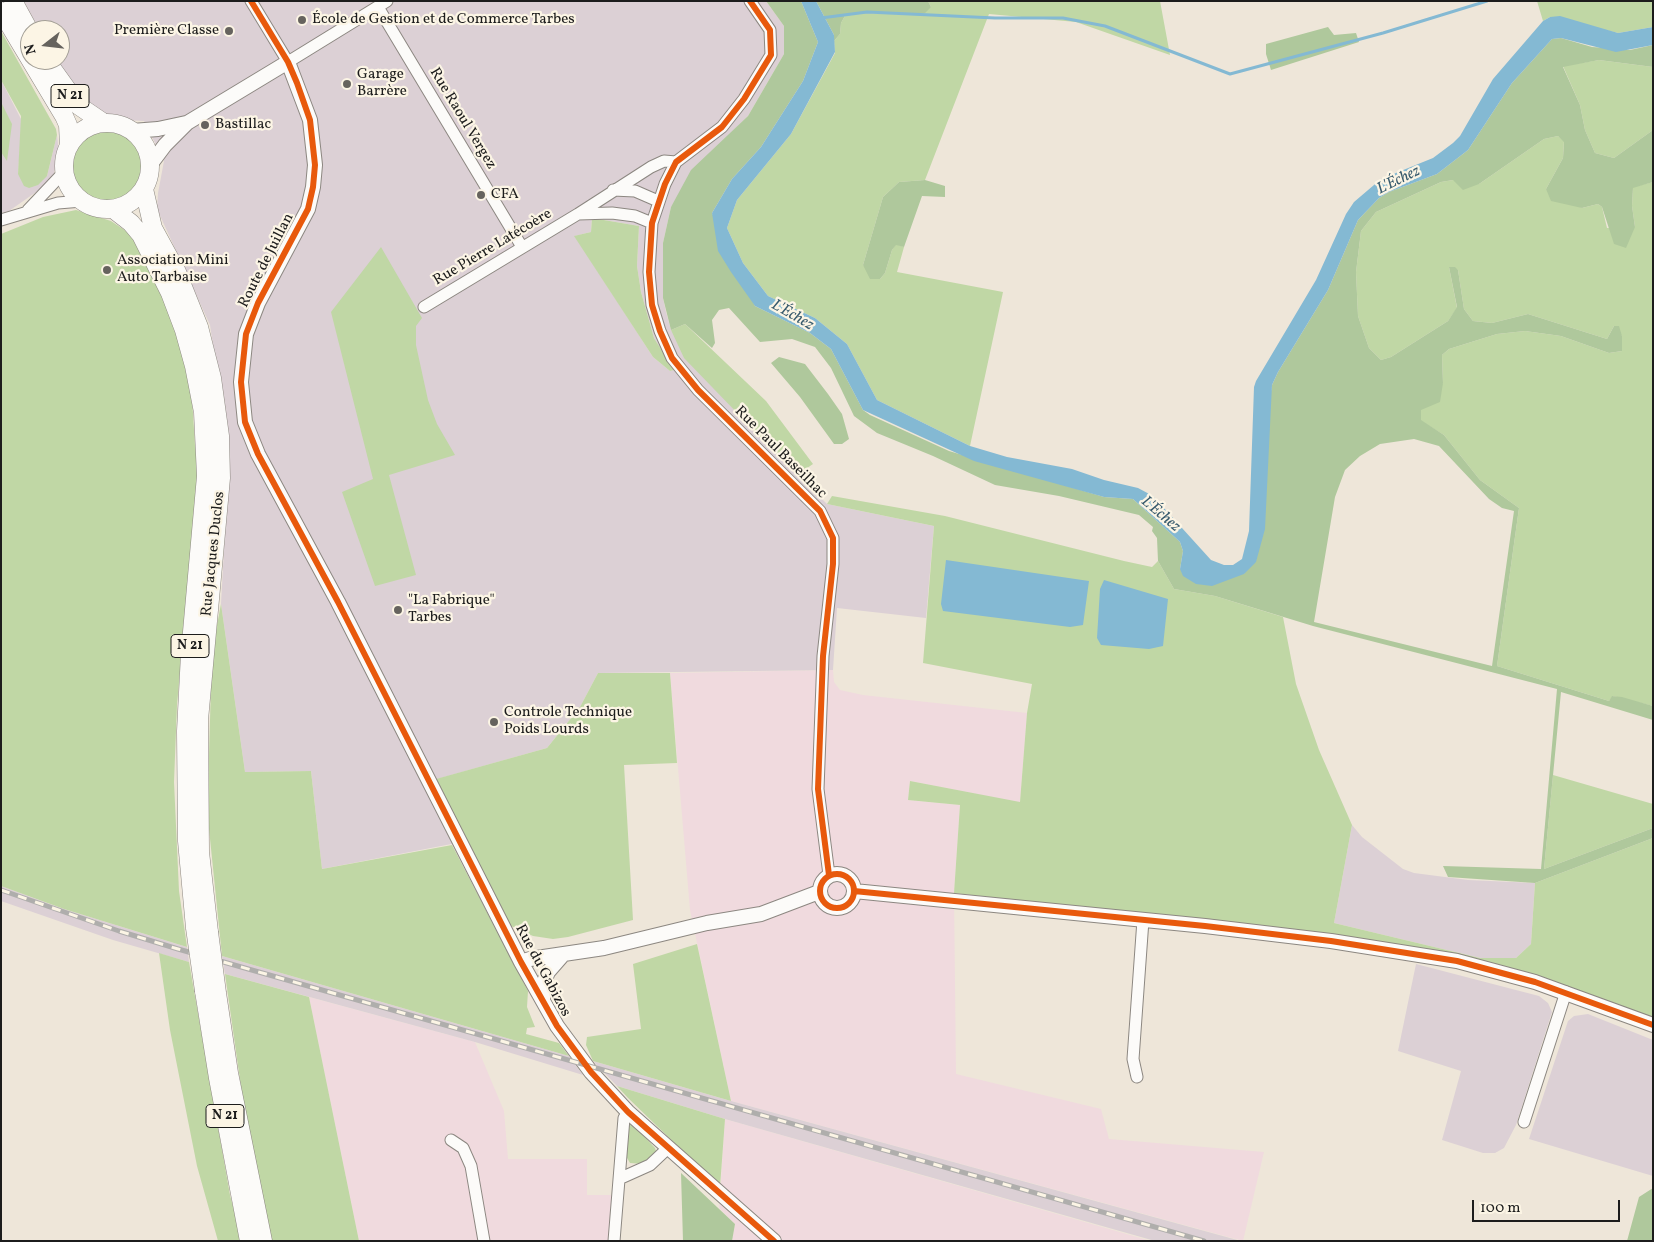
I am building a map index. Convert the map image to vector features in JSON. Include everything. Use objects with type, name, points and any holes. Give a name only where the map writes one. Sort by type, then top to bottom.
[{"type":"main road","points":[[12,1],[23,20]]},
{"type":"main road","name":"N 21","points":[[1,11],[64,116],[69,130],[69,146]]},
{"type":"main road","name":"N 21","points":[[53,70],[78,106],[104,123]]},
{"type":"main road","points":[[104,123],[114,123],[132,131],[142,140],[148,152],[150,165],[149,178],[144,190],[125,206],[114,209],[97,208],[82,201],[67,183],[64,172],[69,146],[83,130],[104,123]]},
{"type":"main road","name":"Rue Jacques Duclos","points":[[144,190],[153,228],[177,272],[200,327],[212,378],[220,436],[221,478],[199,720],[202,930]]},
{"type":"main road","name":"Rue Jacques Duclos","points":[[114,209],[131,223],[140,235],[170,294],[194,366],[203,412],[206,476],[190,654],[186,731],[187,831],[202,930]]},
{"type":"main road","name":"N 21","points":[[202,930],[218,1078],[249,1241]]},
{"type":"main road","name":"N 21","points":[[210,992],[231,1082],[263,1241]]},
{"type":"street","points":[[251,1],[288,62]]},
{"type":"street","name":"Rue Pierre Latécoère","points":[[424,307],[578,214],[613,190],[664,161],[676,162],[722,127],[744,99],[771,54],[770,30],[750,1]]},
{"type":"street","points":[[150,165],[165,145],[186,123],[382,4]]},
{"type":"street","name":"Rue Raoul Vergez","points":[[382,4],[522,247]]},
{"type":"street","name":"Route de Juillan","points":[[288,62],[310,120],[315,165],[313,187],[308,209],[258,303],[246,334],[241,382],[245,422],[258,454],[364,655]]},
{"type":"street","points":[[132,131],[158,129],[186,123]]},
{"type":"street","name":"Rue Paul Baseilhac","points":[[676,162],[658,202],[652,223],[649,255],[652,306],[660,331],[672,358],[698,390],[820,511],[834,538],[823,656],[818,790],[829,875]]},
{"type":"street","points":[[28,210],[64,172]]},
{"type":"street","points":[[613,190],[635,190],[658,202]]},
{"type":"street","points":[[1,220],[28,210],[58,203],[82,201]]},
{"type":"street","name":"Rue Pierre Latécoère","points":[[578,214],[612,213],[635,216],[652,223]]},
{"type":"street","name":"Rue du Gabizos","points":[[364,655],[521,962],[557,1026],[591,1072],[628,1112],[774,1241]]},
{"type":"street","points":[[835,873],[848,877],[854,891],[850,902],[838,908],[826,904],[820,892],[820,886],[829,875],[835,873]]},
{"type":"street","points":[[854,891],[1331,941],[1456,961],[1536,982],[1653,1025]]},
{"type":"street","points":[[521,962],[604,948],[707,923],[761,914],[820,892]]},
{"type":"street","points":[[1137,1077],[1133,1059],[1143,920]]},
{"type":"street","points":[[543,1002],[543,984],[548,972],[562,956]]},
{"type":"street","points":[[1524,1122],[1566,992]]},
{"type":"street","points":[[614,1241],[621,1178],[624,1118],[628,1112]]},
{"type":"street","points":[[451,1140],[463,1148],[471,1166],[484,1241]]},
{"type":"street","points":[[621,1178],[650,1165],[668,1148]]},
{"type":"shaded area","points":[[23,1],[766,1],[784,26],[784,54],[748,116],[732,132],[671,207],[663,243],[663,298],[666,312],[671,330],[739,416],[827,504],[934,526],[926,618],[837,608],[833,670],[598,673],[580,707],[547,748],[437,779],[467,841],[322,869],[311,771],[245,772],[221,604],[229,457],[210,325],[157,209],[164,161],[144,121],[124,120],[101,113],[84,98],[64,70],[70,70],[70,20],[34,20]],"holes":[[[592,218],[639,226],[637,266],[641,292],[654,338],[673,370],[670,371],[653,357],[575,236],[591,232]]]},
{"type":"shaded area","points":[[1,80],[22,121],[18,174],[47,176],[57,135],[59,153],[53,177],[39,190],[9,211],[1,213]]},
{"type":"shaded area","points":[[833,670],[834,682],[840,690],[863,695],[1027,713],[1020,803],[910,781],[908,800],[960,805],[954,893],[956,1074],[1101,1109],[1109,1139],[1264,1152],[1243,1241],[731,1101],[690,910],[670,673]]},
{"type":"shaded area","points":[[1352,825],[1362,837],[1403,869],[1414,873],[1468,880],[1535,883],[1531,944],[1516,958],[1480,958],[1334,923]]},
{"type":"shaded area","points":[[1,886],[64,909],[187,947],[189,962],[113,940],[1,901]]},
{"type":"shaded area","points":[[222,956],[569,1056],[583,1075],[475,1042],[225,974]]},
{"type":"shaded area","points":[[1416,964],[1539,996],[1548,1003],[1552,1012],[1516,1125],[1504,1148],[1495,1153],[1483,1153],[1442,1140],[1461,1071],[1398,1051]]},
{"type":"shaded area","points":[[309,997],[475,1042],[504,1111],[508,1159],[587,1159],[587,1195],[620,1195],[615,1241],[359,1241]]},
{"type":"shaded area","points":[[1588,1014],[1653,1040],[1653,1176],[1529,1139],[1568,1021],[1574,1016]]},
{"type":"shaded area","points":[[593,1061],[731,1101],[1241,1241],[1155,1241],[725,1119],[617,1086]]},
{"type":"shaded area","points":[[725,1119],[1151,1241],[732,1241],[735,1224],[719,1208]]},
{"type":"green space","points":[[766,1],[801,1],[818,42],[803,81],[761,147],[732,179],[712,213],[755,306],[810,333],[831,349],[863,410],[870,415],[949,451],[1104,497],[1133,499],[1180,542],[1183,551],[1180,569],[1244,574],[1272,385],[1328,290],[1358,220],[1379,198],[1389,192],[1437,174],[1468,150],[1512,83],[1552,39],[1561,38],[1592,47],[1630,50],[1653,45],[1653,67],[1599,60],[1563,67],[1580,105],[1585,130],[1595,153],[1614,158],[1653,130],[1653,182],[1633,188],[1632,206],[1635,227],[1626,248],[1614,244],[1602,207],[1598,204],[1582,208],[1551,201],[1546,189],[1563,158],[1564,142],[1558,136],[1544,139],[1479,184],[1463,190],[1453,180],[1441,182],[1376,212],[1361,231],[1356,272],[1358,316],[1369,348],[1381,360],[1391,357],[1448,321],[1457,307],[1449,267],[1455,267],[1458,270],[1464,309],[1473,321],[1492,323],[1528,314],[1607,339],[1614,326],[1619,326],[1622,336],[1622,351],[1609,353],[1561,336],[1525,331],[1497,334],[1449,349],[1442,355],[1443,383],[1440,402],[1421,410],[1421,420],[1444,435],[1480,480],[1519,508],[1497,666],[1609,701],[1612,696],[1622,697],[1653,706],[1653,720],[1561,692],[1544,869],[1653,828],[1653,838],[1535,883],[1448,877],[1443,866],[1541,869],[1557,689],[1313,626],[1215,596],[1174,589],[1158,561],[1157,538],[1152,531],[1153,527],[1139,515],[1059,496],[995,485],[933,456],[877,433],[854,416],[831,368],[815,347],[792,339],[760,342],[729,308],[719,310],[712,320],[715,343],[712,348],[685,324],[671,330],[663,298],[663,243],[671,207],[691,170],[748,116],[784,54],[784,26]],"holes":[[[1414,439],[1439,446],[1489,499],[1502,508],[1514,511],[1492,666],[1314,622],[1335,497],[1345,470],[1360,456],[1380,444]]]},
{"type":"green space","points":[[816,1],[928,1],[931,7],[925,13],[846,14],[841,23],[840,34],[834,41],[834,35]]},
{"type":"green space","points":[[928,1],[1160,1],[1170,55],[1076,22],[989,14],[925,180],[899,182],[883,197],[863,265],[880,279],[885,273],[892,250],[896,244],[904,247],[897,272],[1003,292],[970,446],[877,400],[847,344],[815,318],[768,296],[743,263],[727,228],[737,200],[791,134],[835,53],[834,41],[840,34],[841,23],[846,14],[882,14],[931,7]]},
{"type":"green space","points":[[1537,1],[1653,1],[1653,27],[1618,33],[1550,17],[1543,21]]},
{"type":"green space","points":[[1328,27],[1334,35],[1356,33],[1359,42],[1271,70],[1266,54],[1266,44]]},
{"type":"green space","points":[[1,31],[20,65],[20,70],[23,70],[56,129],[57,135],[47,176],[38,185],[29,188],[24,186],[18,174],[21,116],[1,80]]},
{"type":"green space","points":[[1599,60],[1653,67],[1653,130],[1614,158],[1595,153],[1585,130],[1580,105],[1563,66]]},
{"type":"green space","points":[[1,102],[12,124],[7,161],[1,152]]},
{"type":"green space","points":[[108,131],[122,134],[134,141],[141,153],[144,167],[141,181],[134,193],[122,200],[108,203],[94,200],[82,193],[75,181],[72,167],[75,153],[82,141],[94,134]]},
{"type":"green space","points":[[1558,136],[1564,141],[1563,158],[1546,189],[1582,208],[1598,204],[1602,207],[1607,228],[1635,227],[1632,206],[1633,187],[1653,182],[1653,706],[1613,696],[1609,701],[1497,666],[1519,508],[1480,480],[1444,435],[1421,421],[1420,410],[1443,383],[1442,355],[1449,349],[1497,334],[1525,331],[1561,336],[1609,353],[1622,351],[1622,336],[1614,326],[1607,339],[1528,314],[1492,323],[1473,321],[1464,309],[1458,270],[1449,267],[1457,308],[1448,321],[1391,357],[1381,360],[1369,348],[1358,316],[1356,272],[1361,231],[1376,212],[1441,182],[1453,180],[1479,184],[1544,139]]},
{"type":"green space","points":[[925,180],[945,186],[945,197],[922,196],[904,247],[896,245],[892,250],[885,273],[880,279],[870,279],[863,265],[883,197],[899,182]]},
{"type":"green space","points":[[76,210],[111,221],[129,233],[135,241],[158,287],[176,331],[191,382],[195,445],[199,458],[177,705],[174,782],[179,891],[187,947],[64,909],[1,886],[1,234],[43,217]]},
{"type":"green space","points":[[592,218],[639,226],[637,266],[641,292],[654,338],[674,370],[670,371],[653,357],[574,236],[591,232]]},
{"type":"green space","points":[[381,247],[422,318],[416,326],[416,345],[428,400],[437,424],[455,455],[389,475],[416,575],[375,586],[342,492],[373,479],[331,312]]},
{"type":"green space","points":[[685,324],[766,401],[813,464],[797,475],[684,358],[671,330]]},
{"type":"green space","points":[[779,357],[805,364],[842,414],[849,439],[842,444],[834,444],[800,397],[771,363]]},
{"type":"green space","points":[[832,496],[945,516],[1152,567],[1158,561],[1174,589],[1215,596],[1283,617],[1296,684],[1319,750],[1352,825],[1334,923],[1480,958],[1516,958],[1531,944],[1535,883],[1653,838],[1653,1020],[1533,976],[1331,936],[954,893],[960,805],[908,800],[910,781],[1020,802],[1027,713],[1032,684],[923,663],[934,526],[827,504]]},
{"type":"green space","points":[[221,604],[245,772],[311,771],[322,869],[452,845],[528,991],[527,1007],[535,1027],[527,1028],[526,1034],[559,1043],[569,1056],[222,956],[209,829],[212,651]]},
{"type":"green space","points":[[598,673],[670,673],[677,763],[624,765],[633,920],[568,937],[553,939],[533,936],[511,926],[436,779],[547,748],[580,707]]},
{"type":"green space","points":[[1553,775],[1653,804],[1653,828],[1544,869]]},
{"type":"green space","points":[[697,944],[731,1101],[593,1061],[586,1045],[587,1037],[641,1029],[633,964]]},
{"type":"green space","points":[[159,953],[189,962],[230,1195],[242,1241],[218,1241],[197,1166],[170,1030]]},
{"type":"green space","points":[[225,974],[309,997],[359,1241],[272,1241],[259,1191],[244,1108]]},
{"type":"green space","points":[[617,1086],[725,1119],[720,1187],[628,1098]]},
{"type":"green space","points":[[633,1124],[656,1151],[643,1164],[630,1163],[626,1156],[627,1130],[629,1125]]},
{"type":"green space","points":[[681,1173],[735,1224],[732,1241],[683,1241]]},
{"type":"green space","points":[[1653,1188],[1653,1241],[1627,1241],[1639,1197]]},
{"type":"water","name":"L'Échez","points":[[801,1],[816,1],[834,35],[835,52],[791,134],[737,200],[727,228],[743,263],[768,296],[815,318],[847,344],[877,400],[970,446],[1007,457],[1072,469],[1104,480],[1138,488],[1153,496],[1211,560],[1224,565],[1233,565],[1242,559],[1249,531],[1254,387],[1256,381],[1316,280],[1346,214],[1354,202],[1381,179],[1433,158],[1453,143],[1460,136],[1493,79],[1543,21],[1550,17],[1560,16],[1618,33],[1653,27],[1653,45],[1616,52],[1561,38],[1552,39],[1512,83],[1468,150],[1437,174],[1389,192],[1379,198],[1358,220],[1328,290],[1272,385],[1265,529],[1256,562],[1244,574],[1212,586],[1196,584],[1183,576],[1180,569],[1183,551],[1180,542],[1133,499],[1104,497],[974,461],[863,410],[831,349],[810,333],[755,306],[731,272],[718,251],[712,213],[732,179],[761,147],[803,81],[818,42]]},
{"type":"water","points":[[946,560],[1089,581],[1083,625],[1070,627],[943,611],[941,604]]},
{"type":"water","points":[[1104,580],[1168,599],[1163,646],[1149,649],[1101,645],[1097,638],[1100,589]]},
{"type":"waterway","points":[[821,18],[867,12],[995,18],[1063,18],[1105,26],[1230,74],[1383,33],[1487,1]]},
{"type":"railway","points":[[1,890],[119,931],[178,949],[1204,1241]]},
{"type":"cycle path","points":[[251,1],[288,62],[297,83],[310,120],[315,165],[308,209],[258,303],[246,334],[241,382],[245,422],[258,454],[338,602],[521,962],[557,1026],[591,1072],[628,1112],[774,1241]]},
{"type":"cycle path","points":[[750,1],[770,30],[771,55],[744,99],[722,127],[676,162],[665,184],[652,223],[649,272],[652,305],[660,331],[672,358],[698,390],[820,511],[833,538],[833,564],[823,656],[818,789],[829,875]]},
{"type":"cycle path","points":[[837,874],[844,875],[849,879],[853,884],[854,891],[853,898],[849,903],[844,907],[837,908],[830,907],[825,903],[821,898],[820,891],[821,884],[825,879],[830,875],[837,874]]},
{"type":"cycle path","points":[[854,891],[1205,926],[1331,941],[1457,961],[1535,982],[1653,1025]]},
{"type":"place","name":"École de Gestion et de Commerce Tarbes","points":[[302,20]]},
{"type":"place","name":"Première Classe","points":[[229,31]]},
{"type":"place","name":"Garage Barrère","points":[[347,84]]},
{"type":"place","name":"Bastillac","points":[[205,125]]},
{"type":"place","name":"CFA","points":[[481,195]]},
{"type":"place","name":"Association Mini Auto Tarbaise","points":[[107,270]]},
{"type":"place","name":"\"La Fabrique\" Tarbes","points":[[398,610]]},
{"type":"place","name":"Controle Technique Poids Lourds","points":[[494,722]]}]
